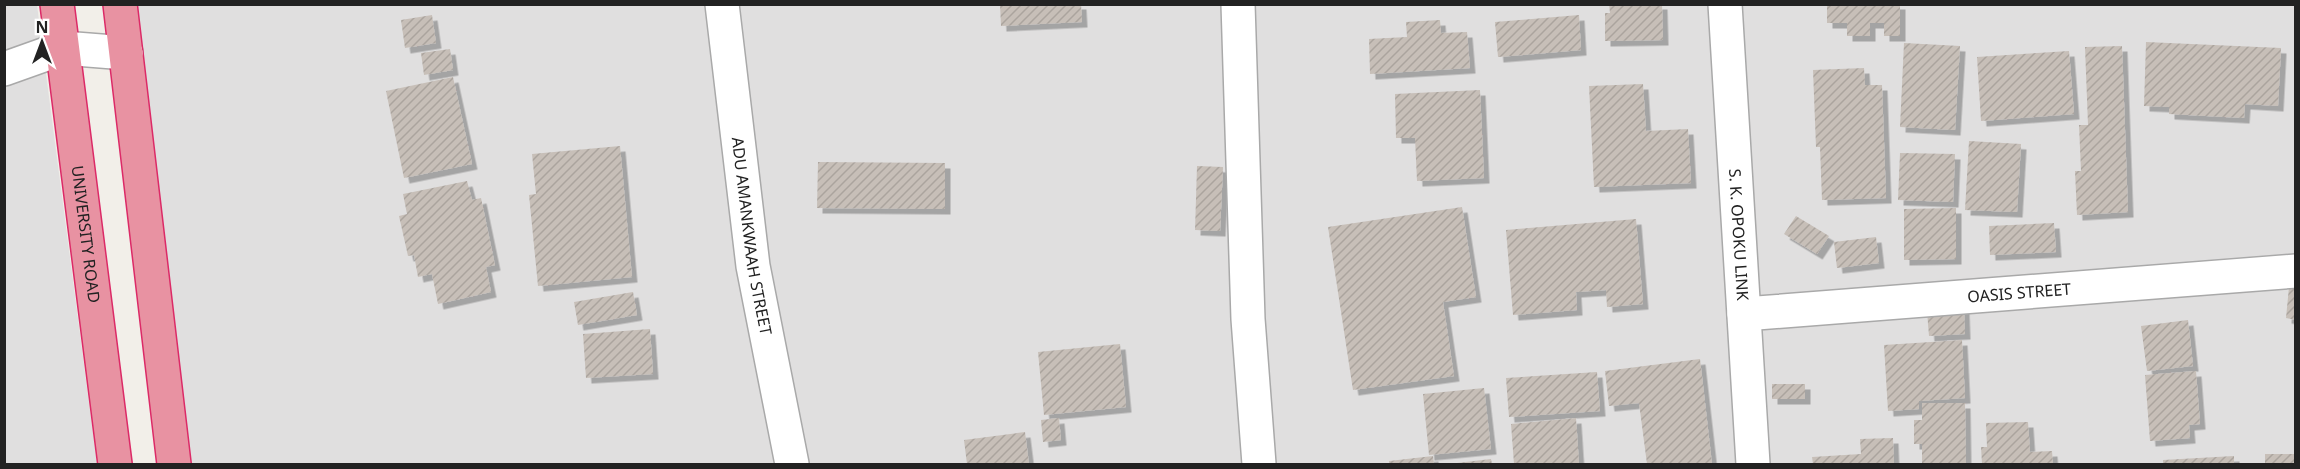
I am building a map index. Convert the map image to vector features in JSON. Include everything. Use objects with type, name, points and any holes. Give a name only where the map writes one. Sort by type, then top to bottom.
[{"type":"highway","name":"UNIVERSITY ROAD","points":[[57,4],[115,465]]},
{"type":"highway","points":[[120,4],[174,465]]},
{"type":"street","name":"ADU AMANKWAAH STREET","points":[[722,4],[753,266],[792,465]]},
{"type":"street","points":[[1238,4],[1248,319],[1259,465]]},
{"type":"street","name":"S. K. OPOKU LINK","points":[[1725,4],[1753,465]]},
{"type":"street","points":[[4,69],[63,48],[126,53]]},
{"type":"street","name":"OASIS STREET","points":[[1744,314],[2295,271]]},
{"type":"shaded area","points":[[4,5],[37,5],[97,464],[5,464]]},
{"type":"shaded area","points":[[132,5],[2295,5],[2295,464],[190,464]]},
{"type":"building","points":[[1000,4],[1081,4],[1082,22],[1001,26]]},
{"type":"building","points":[[1609,4],[1662,4],[1663,40],[1605,41],[1605,13],[1610,13]]},
{"type":"building","points":[[1827,4],[1900,4],[1900,36],[1884,36],[1884,23],[1870,23],[1870,36],[1847,36],[1847,23],[1827,23]]},
{"type":"building","points":[[432,15],[436,43],[405,48],[401,20]]},
{"type":"building","points":[[1579,15],[1581,50],[1498,57],[1495,22]]},
{"type":"building","points":[[1440,20],[1441,33],[1467,32],[1470,68],[1370,74],[1369,39],[1407,37],[1406,22]]},
{"type":"building","points":[[2146,42],[2281,48],[2278,106],[2245,104],[2244,118],[2169,114],[2169,107],[2144,106]]},
{"type":"building","points":[[1904,43],[1960,46],[1955,130],[1900,127]]},
{"type":"building","points":[[2122,46],[2128,212],[2077,215],[2075,171],[2081,171],[2079,125],[2088,125],[2085,47]]},
{"type":"building","points":[[450,49],[453,70],[424,75],[421,53]]},
{"type":"building","points":[[2069,51],[2074,114],[1981,121],[1977,57]]},
{"type":"building","points":[[1864,68],[1865,85],[1882,85],[1886,198],[1822,200],[1820,147],[1816,147],[1813,70]]},
{"type":"building","points":[[453,77],[472,164],[404,178],[386,91]]},
{"type":"building","points":[[1643,84],[1646,131],[1688,129],[1691,183],[1594,187],[1589,86]]},
{"type":"building","points":[[1480,90],[1484,178],[1417,181],[1415,138],[1396,138],[1395,94]]},
{"type":"building","points":[[1969,141],[2021,144],[2017,212],[1965,210]]},
{"type":"building","points":[[620,146],[632,277],[538,286],[529,195],[536,194],[532,154]]},
{"type":"building","points":[[1900,153],[1955,154],[1953,202],[1898,200]]},
{"type":"building","points":[[818,162],[945,163],[945,209],[817,208]]},
{"type":"building","points":[[1197,166],[1223,167],[1220,231],[1195,230]]},
{"type":"building","points":[[467,181],[472,200],[481,198],[495,265],[486,267],[491,292],[438,304],[432,274],[418,277],[414,255],[408,256],[399,216],[407,214],[403,194]]},
{"type":"building","points":[[1462,207],[1476,297],[1443,302],[1454,376],[1353,390],[1328,227]]},
{"type":"building","points":[[1956,208],[1956,259],[1904,260],[1904,209]]},
{"type":"building","points":[[1796,216],[1829,236],[1817,254],[1784,234]]},
{"type":"building","points":[[1636,219],[1643,304],[1607,307],[1606,290],[1576,292],[1577,310],[1513,315],[1506,230]]},
{"type":"building","points":[[2054,223],[2056,252],[1990,255],[1989,226]]},
{"type":"building","points":[[1876,237],[1879,263],[1837,268],[1834,242]]},
{"type":"building","points":[[2289,287],[2296,287],[2296,320],[2286,318]]},
{"type":"building","points":[[633,292],[637,315],[578,325],[574,302]]},
{"type":"building","points":[[1964,308],[1965,334],[1929,336],[1927,311]]},
{"type":"building","points":[[2188,320],[2193,366],[2147,371],[2141,326]]},
{"type":"building","points":[[650,329],[653,374],[586,378],[583,334]]},
{"type":"building","points":[[1962,340],[1965,398],[1919,401],[1919,409],[1888,411],[1884,345]]},
{"type":"building","points":[[1120,344],[1126,407],[1044,415],[1038,352]]},
{"type":"building","points":[[1700,359],[1712,464],[1647,464],[1639,403],[1609,406],[1605,371]]},
{"type":"building","points":[[2196,371],[2200,424],[2189,425],[2190,438],[2150,441],[2145,375]]},
{"type":"building","points":[[1597,372],[1600,411],[1509,417],[1506,378]]},
{"type":"building","points":[[1772,384],[1805,384],[1805,399],[1772,399]]},
{"type":"building","points":[[1484,388],[1491,449],[1429,455],[1423,394]]},
{"type":"building","points":[[1922,403],[1965,403],[1966,464],[1922,464],[1922,444],[1914,444],[1914,420],[1922,420]]},
{"type":"building","points":[[1059,418],[1061,440],[1043,442],[1041,420]]},
{"type":"building","points":[[1576,418],[1579,464],[1514,464],[1511,424]]},
{"type":"building","points":[[2028,422],[2030,452],[2052,451],[2053,464],[1982,464],[1981,447],[1987,447],[1986,423]]},
{"type":"building","points":[[1025,432],[1029,464],[967,464],[964,440]]},
{"type":"building","points":[[1893,438],[1894,464],[1813,464],[1812,457],[1861,454],[1860,439]]},
{"type":"building","points":[[2265,454],[2296,454],[2296,464],[2265,464]]},
{"type":"building","points":[[1433,456],[1434,464],[1389,464],[1389,461]]},
{"type":"building","points":[[2234,456],[2234,464],[2163,464],[2163,460]]},
{"type":"building","points":[[1491,459],[1492,464],[1457,464],[1457,463]]}]
